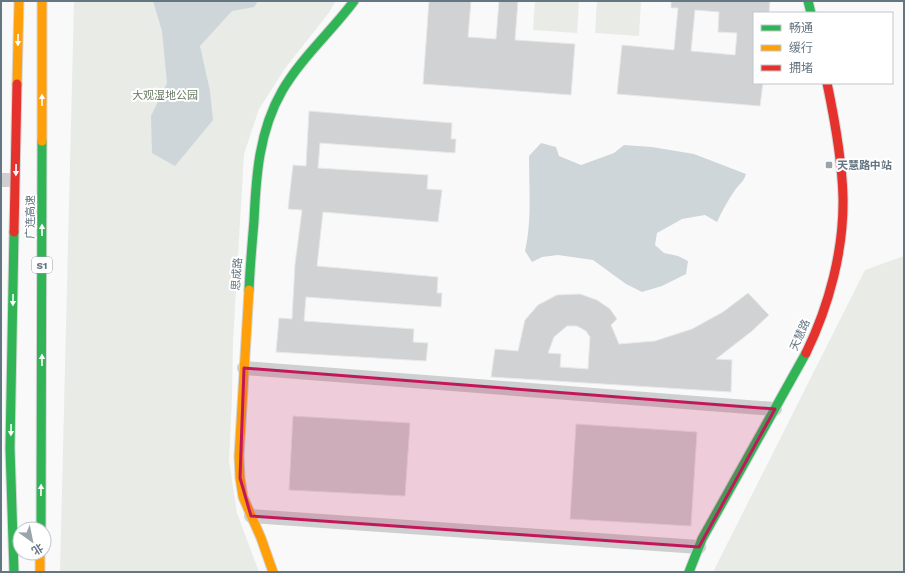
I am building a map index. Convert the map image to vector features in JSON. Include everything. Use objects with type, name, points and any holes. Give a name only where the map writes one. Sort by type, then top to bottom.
[{"type":"main road","name":"广连高速","points":[[14,572],[10,448],[19,1]]},
{"type":"main road","name":"广连高速","points":[[41,521],[42,1]]},
{"type":"main road","name":"思成路","points":[[273,572],[261,538],[243,497],[239,456],[256,182],[261,145],[267,122],[289,79],[354,1]]},
{"type":"main road","points":[[808,1],[811,12]]},
{"type":"main road","name":"天慧路","points":[[689,572],[699,547],[713,519],[810,344],[824,307],[836,262],[841,237],[843,214],[841,165],[836,127],[827,84]]},
{"type":"main road","points":[[40,561],[40,572]]},
{"type":"street","points":[[244,368],[775,409]]},
{"type":"street","points":[[251,516],[699,547]]},
{"type":"highlighted area","points":[[244,368],[775,409],[699,547],[251,516],[240,478]]},
{"type":"green space","name":"大观湿地公园","points":[[74,1],[336,1],[328,14],[286,67],[259,109],[244,154],[233,342],[229,461],[237,513],[259,572],[60,572]]},
{"type":"green space","points":[[535,1],[579,1],[577,33],[533,30]]},
{"type":"green space","points":[[597,1],[641,1],[639,36],[595,33]]},
{"type":"green space","points":[[904,256],[904,572],[713,572],[865,270]]},
{"type":"shaded area","points":[[153,1],[258,1],[254,7],[232,11],[200,46],[210,91],[213,120],[175,166],[152,153],[151,116],[167,83],[162,31]]},
{"type":"shaded area","points":[[541,143],[556,147],[559,156],[581,165],[614,153],[624,145],[652,147],[694,154],[746,174],[717,222],[705,215],[682,219],[657,233],[655,245],[664,253],[678,256],[688,261],[686,274],[662,286],[642,292],[626,284],[593,260],[558,255],[542,257],[532,262],[525,251],[529,228],[529,156]]},
{"type":"building","points":[[429,1],[471,1],[468,37],[496,39],[499,1],[518,1],[515,40],[575,44],[571,95],[423,84]]},
{"type":"building","points":[[671,1],[770,1],[769,12],[753,12],[753,84],[763,84],[760,106],[617,94],[622,45],[674,50],[678,8],[671,8]],"holes":[[[695,10],[719,12],[718,32],[737,33],[735,55],[691,51]]]},
{"type":"building","points":[[309,111],[452,123],[451,139],[456,139],[455,153],[320,143],[318,168],[428,175],[427,189],[442,190],[438,222],[323,212],[317,266],[438,277],[437,293],[442,293],[441,307],[306,297],[304,321],[414,329],[413,342],[428,343],[426,361],[276,352],[279,318],[292,319],[295,264],[302,210],[288,209],[293,165],[306,166]]},
{"type":"building","points":[[748,293],[769,315],[752,331],[716,359],[732,360],[731,392],[491,377],[495,349],[518,351],[525,320],[538,305],[557,295],[580,294],[597,300],[610,309],[617,319],[611,325],[619,344],[655,341],[692,329],[723,312]],"holes":[[[567,326],[577,326],[586,331],[590,337],[588,369],[560,367],[561,354],[548,353],[554,337]]]},
{"type":"building","points":[[293,416],[410,423],[405,496],[289,490]]},
{"type":"building","points":[[576,424],[697,432],[691,526],[570,519]]},
{"type":"traffic: fast","points":[[249,290],[256,187],[260,154],[268,122],[282,91],[298,67],[354,1]]},
{"type":"traffic: fast","points":[[808,1],[811,12]]},
{"type":"traffic: fast","points":[[41,521],[42,141]]},
{"type":"traffic: fast","points":[[14,232],[10,448],[14,572]]},
{"type":"traffic: fast","points":[[689,572],[702,539],[806,353]]},
{"type":"traffic: slow","points":[[17,84],[19,1]]},
{"type":"traffic: slow","points":[[42,1],[42,141]]},
{"type":"traffic: slow","points":[[249,290],[239,456],[240,478],[243,497],[261,538],[273,572]]},
{"type":"traffic: slow","points":[[40,561],[40,572]]},
{"type":"traffic: jam","points":[[14,232],[17,84]]},
{"type":"traffic: jam","points":[[806,353],[822,316],[834,277],[843,217],[840,154],[827,84]]},
{"type":"place","name":"天慧路中站","points":[[829,165]]}]
